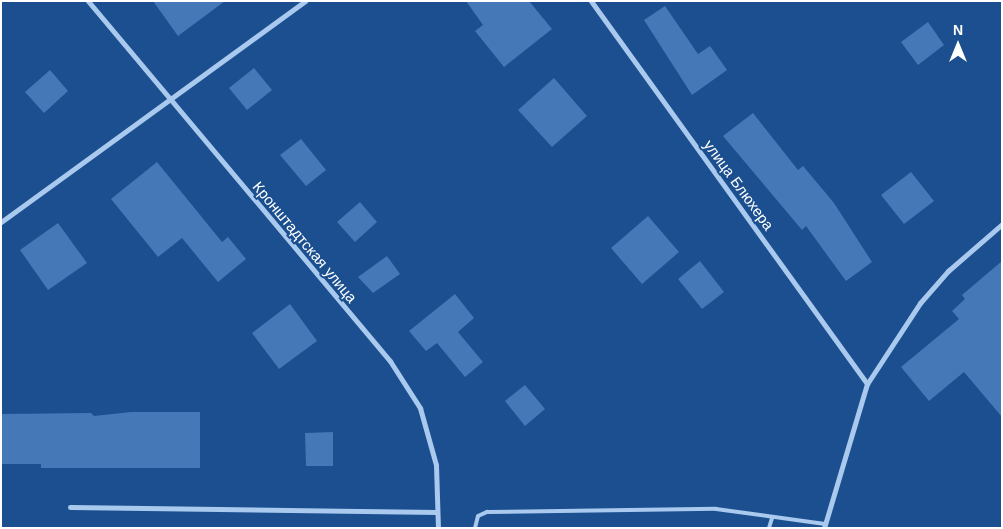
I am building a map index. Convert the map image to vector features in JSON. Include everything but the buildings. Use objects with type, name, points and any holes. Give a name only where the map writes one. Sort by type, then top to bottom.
[{"type":"street","name":"Кронштадтская улица","points":[[88,1],[170,102],[390,361],[420,408],[436,465],[438,528]]},
{"type":"street","points":[[1,222],[170,102],[305,1]]},
{"type":"street","name":"улица Блюхера","points":[[590,1],[867,384]]},
{"type":"street","points":[[825,526],[867,384],[920,304],[948,271],[1002,224]]},
{"type":"street","points":[[70,507],[438,512]]},
{"type":"lane","points":[[475,528],[478,516],[487,512],[716,509],[825,526]]},
{"type":"lane","points":[[769,528],[772,518]]}]
